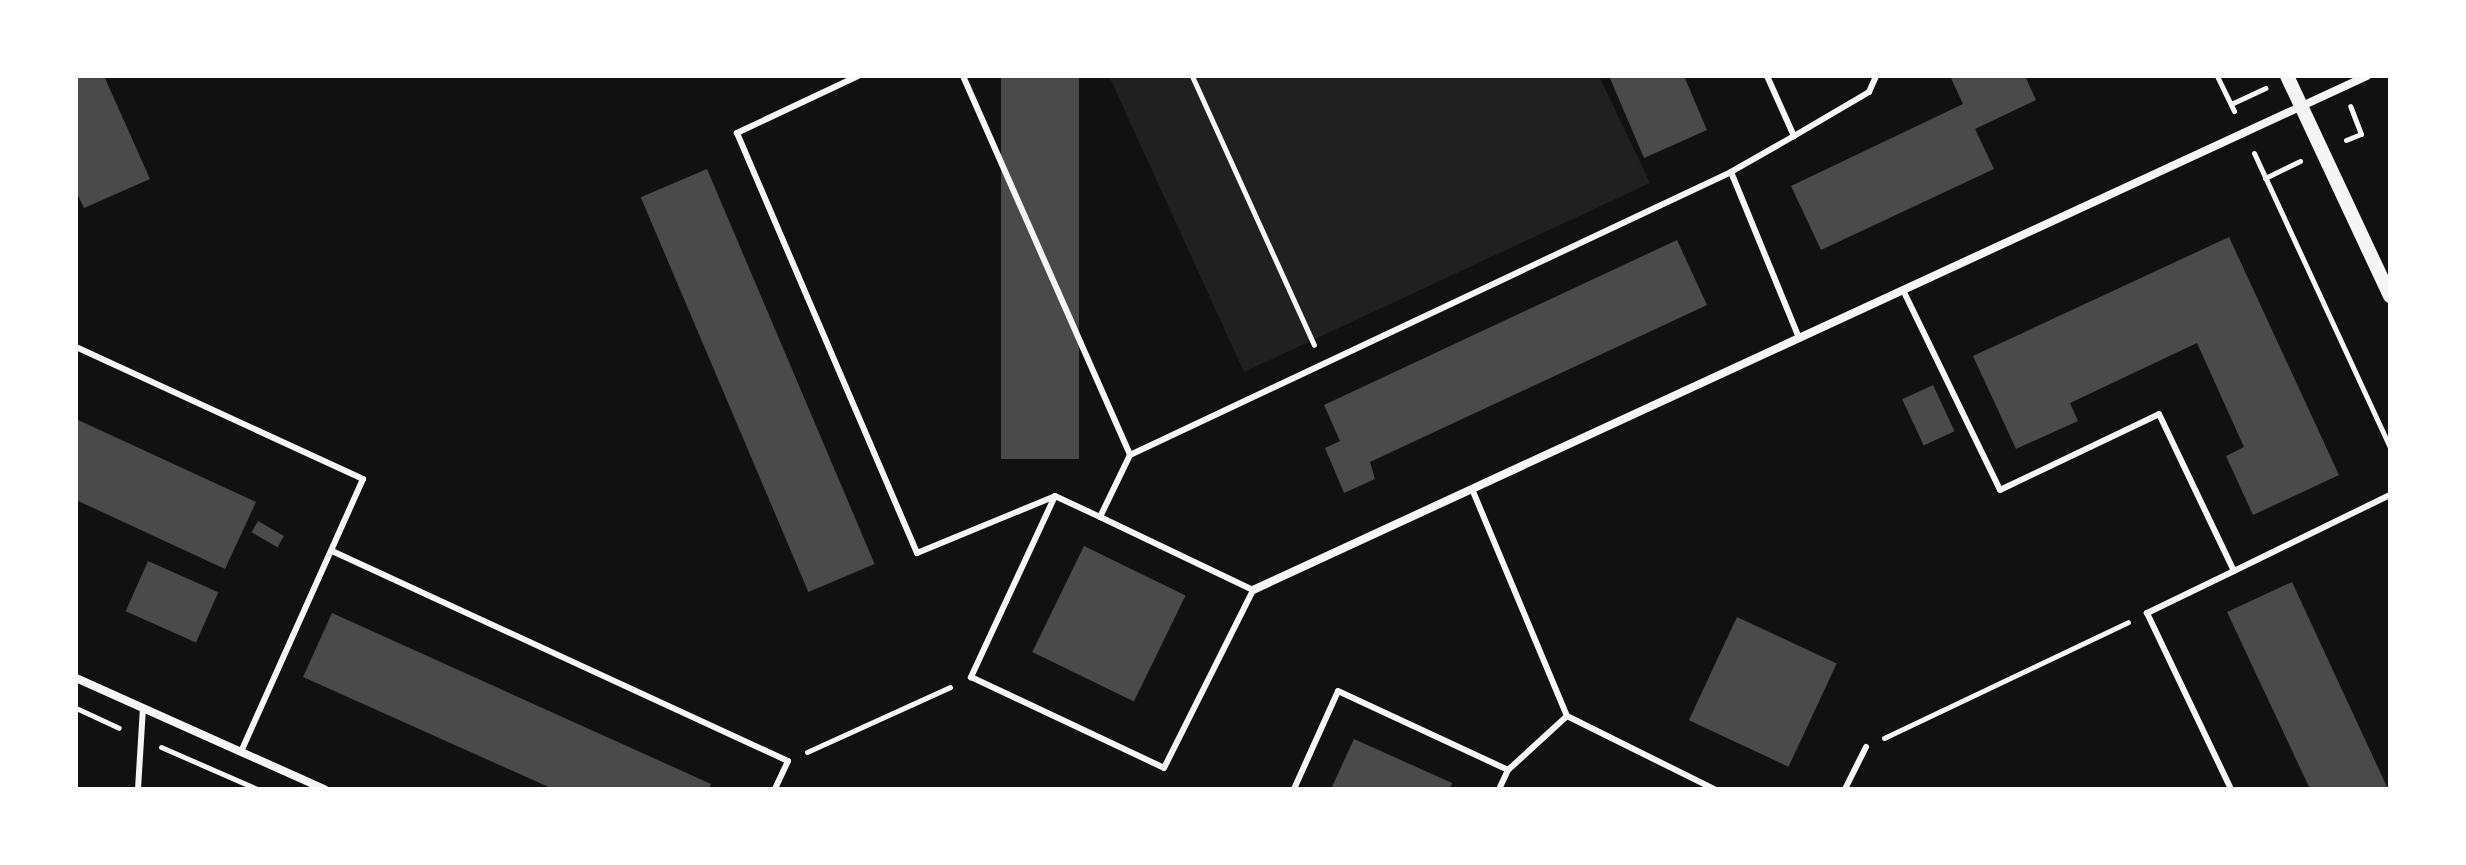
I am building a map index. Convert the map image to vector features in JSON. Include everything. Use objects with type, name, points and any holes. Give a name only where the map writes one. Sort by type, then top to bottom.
[{"type":"street","points":[[2287,76],[2390,296]]},
{"type":"street","points":[[1253,590],[2367,76]]},
{"type":"street","points":[[76,678],[324,789]]},
{"type":"lane","points":[[858,76],[737,133],[917,553],[1055,496],[1253,590],[1164,768],[971,677],[1055,496]]},
{"type":"lane","points":[[963,76],[1130,455]]},
{"type":"lane","points":[[1767,76],[1794,136]]},
{"type":"lane","points":[[1100,517],[1130,455],[1731,172],[1869,92],[1876,76]]},
{"type":"lane","points":[[1731,172],[1799,338]]},
{"type":"lane","points":[[1903,290],[2000,490],[2159,414],[2234,571]]},
{"type":"lane","points":[[76,347],[363,479],[241,752]]},
{"type":"lane","points":[[1472,489],[1567,716],[1714,789]]},
{"type":"lane","points":[[2231,789],[2147,613],[2390,495]]},
{"type":"lane","points":[[332,551],[788,761],[775,789]]},
{"type":"lane","points":[[1294,789],[1338,691],[1508,770]]},
{"type":"lane","points":[[138,789],[143,708]]},
{"type":"lane","points":[[1499,789],[1508,770],[1567,716]]},
{"type":"lane","points":[[1845,789],[1866,747]]},
{"type":"path","points":[[1192,76],[1322,363]]},
{"type":"path","points":[[2217,76],[2231,104]]},
{"type":"path","points":[[2244,132],[2390,448]]},
{"type":"path","points":[[1866,747],[2147,613]]},
{"type":"path","points":[[788,761],[971,677]]},
{"type":"shaded area","points":[[1109,76],[1599,76],[1650,183],[1244,372]]},
{"type":"building","points":[[76,76],[104,76],[150,179],[84,208],[76,191]]},
{"type":"building","points":[[1001,76],[1079,76],[1079,459],[1001,459]]},
{"type":"building","points":[[1609,76],[1684,76],[1707,130],[1644,158]]},
{"type":"building","points":[[1950,76],[2025,76],[2036,100],[1975,129],[1994,169],[1821,250],[1791,186],[1963,104]]},
{"type":"building","points":[[707,169],[875,564],[808,592],[641,197]]},
{"type":"building","points":[[2229,237],[2339,475],[2253,515],[2226,456],[2244,447],[2197,343],[2070,403],[2078,421],[2016,449],[1973,356]]},
{"type":"building","points":[[1677,240],[1707,305],[1370,462],[1375,479],[1344,493],[1325,448],[1340,441],[1324,405]]},
{"type":"building","points":[[1933,385],[1955,431],[1924,446],[1902,399]]},
{"type":"building","points":[[76,419],[256,502],[225,569],[76,500]]},
{"type":"building","points":[[258,521],[284,536],[277,547],[252,532]]},
{"type":"building","points":[[1084,546],[1186,596],[1134,702],[1032,652]]},
{"type":"building","points":[[148,561],[218,592],[196,643],[126,611]]},
{"type":"building","points":[[2292,582],[2388,789],[2310,789],[2227,612]]},
{"type":"building","points":[[332,613],[711,784],[709,789],[553,789],[303,677]]},
{"type":"building","points":[[1737,617],[1837,663],[1789,767],[1689,720]]},
{"type":"building","points":[[1354,739],[1452,783],[1450,789],[1331,789]]}]
